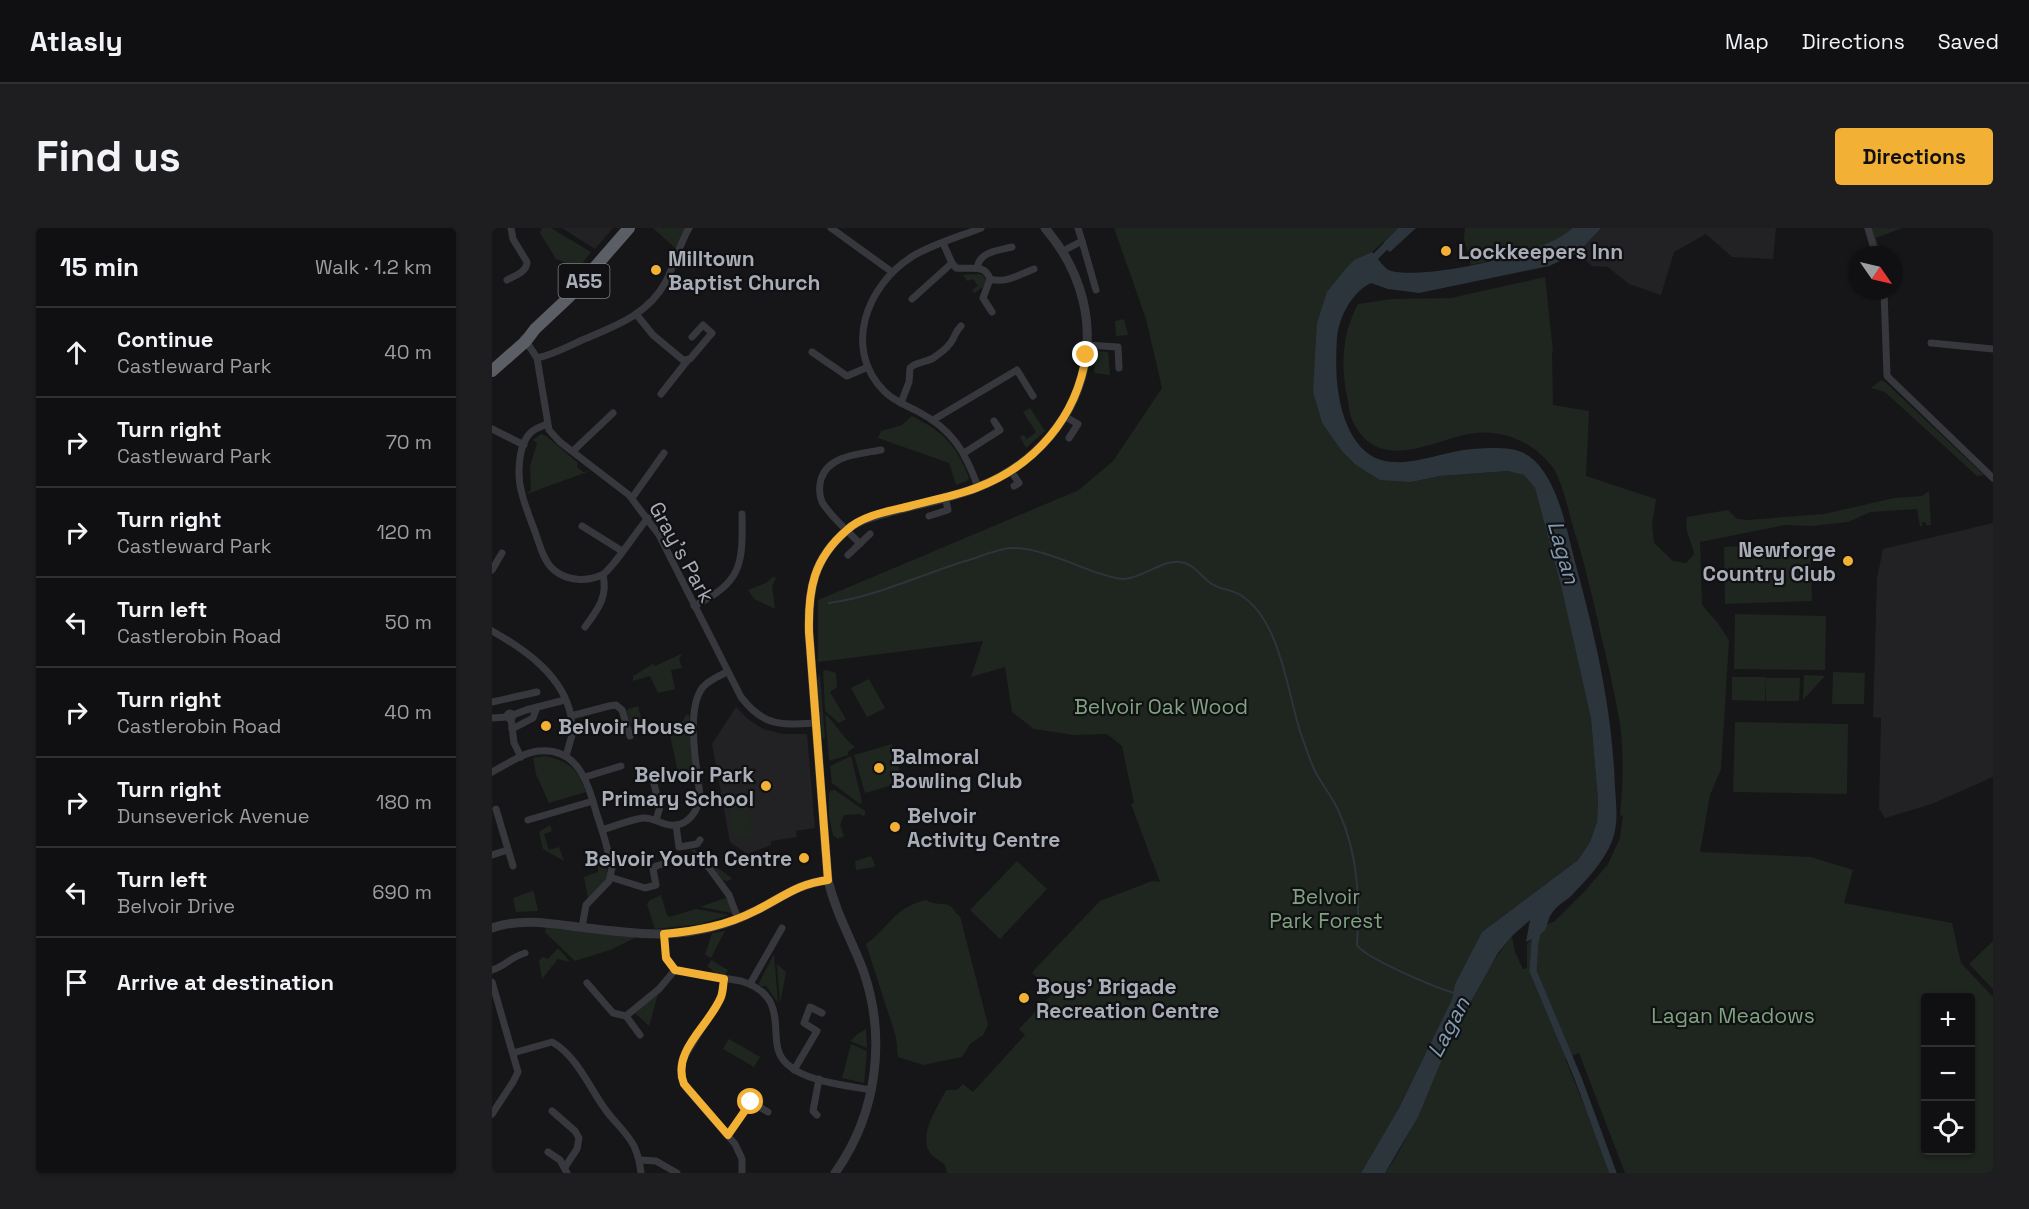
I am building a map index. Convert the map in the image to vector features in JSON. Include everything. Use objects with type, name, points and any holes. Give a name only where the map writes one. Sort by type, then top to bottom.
[{"type":"highway","name":"A55","points":[[492,371],[587,278],[629,228]]},
{"type":"highway","name":"A55","points":[[492,360],[525,339]]},
{"type":"street","points":[[507,280],[527,266],[527,262],[513,239],[511,228]]},
{"type":"street","points":[[537,358],[548,356],[612,329],[636,315],[653,300],[665,284],[689,228]]},
{"type":"street","points":[[831,228],[892,272]]},
{"type":"street","points":[[978,487],[964,453],[948,432],[933,420],[886,393],[868,367],[862,345],[865,318],[872,298],[892,272],[913,256],[981,228]]},
{"type":"street","points":[[835,1173],[860,1129],[876,1068],[876,1045],[873,1008],[863,970],[837,915],[828,880],[809,632],[810,592],[823,559],[847,530],[865,519],[978,487],[1011,471],[1041,448],[1050,438],[1079,386],[1084,370],[1087,316],[1072,267],[1045,228]]},
{"type":"street","points":[[1078,228],[1096,290]]},
{"type":"street","points":[[1868,228],[1873,246]]},
{"type":"street","points":[[1063,251],[1082,241]]},
{"type":"street","points":[[943,243],[952,264],[960,269],[977,268],[988,273],[990,279],[983,298],[992,312]]},
{"type":"street","points":[[977,268],[979,260],[984,255],[1012,247]]},
{"type":"street","points":[[912,299],[952,264]]},
{"type":"street","points":[[990,279],[995,281],[1034,269]]},
{"type":"street","points":[[1884,300],[1887,376],[1993,478]]},
{"type":"street","points":[[636,315],[653,335],[687,361]]},
{"type":"street","points":[[661,394],[712,333],[703,325],[692,337]]},
{"type":"street","points":[[901,403],[909,382],[909,368],[936,356],[949,344],[961,326]]},
{"type":"street","points":[[525,339],[537,358],[547,424],[534,430],[524,445],[520,464],[521,493],[550,566],[570,579],[603,575],[648,518]]},
{"type":"street","points":[[1931,343],[1993,349]]},
{"type":"street","points":[[1087,345],[1118,347],[1119,368]]},
{"type":"street","points":[[812,352],[847,376],[868,367]]},
{"type":"street","points":[[933,420],[1017,370],[1033,396]]},
{"type":"street","points":[[573,451],[613,412]]},
{"type":"street","points":[[1064,416],[1078,424],[1069,438]]},
{"type":"street","points":[[964,453],[999,430],[994,421]]},
{"type":"street","name":"Gray's Park","points":[[547,424],[549,430],[560,442],[632,498],[648,518],[659,535],[727,672],[752,711],[766,721],[794,725],[816,723]]},
{"type":"street","points":[[492,429],[524,445]]},
{"type":"street","points":[[860,544],[821,499],[820,481],[826,469],[836,461],[870,449],[881,450]]},
{"type":"street","points":[[632,498],[664,453]]},
{"type":"street","points":[[1011,471],[1019,483],[1014,486]]},
{"type":"street","points":[[929,516],[948,510],[945,496]]},
{"type":"street","points":[[694,606],[716,594],[730,583],[734,576],[741,550],[742,514]]},
{"type":"street","points":[[582,526],[622,551]]},
{"type":"street","points":[[848,555],[870,534]]},
{"type":"street","points":[[492,570],[502,553]]},
{"type":"street","points":[[585,627],[606,590],[603,575]]},
{"type":"street","points":[[492,631],[529,655],[544,668],[564,693],[571,716],[572,735],[566,756]]},
{"type":"street","points":[[602,830],[643,818],[676,825],[692,816],[699,805],[700,796],[693,716],[694,702],[705,685],[727,672]]},
{"type":"street","points":[[492,702],[537,692]]},
{"type":"street","points":[[492,718],[511,717],[561,701]]},
{"type":"street","points":[[571,716],[616,705],[622,710],[630,735]]},
{"type":"street","points":[[512,729],[533,718],[537,707]]},
{"type":"street","points":[[511,717],[514,743],[521,757]]},
{"type":"street","points":[[492,772],[538,751],[566,756],[585,777],[612,868],[605,886],[586,905],[582,927]]},
{"type":"street","points":[[585,777],[621,766]]},
{"type":"street","points":[[654,784],[660,807],[656,820]]},
{"type":"street","points":[[528,820],[593,801]]},
{"type":"street","points":[[496,809],[513,866]]},
{"type":"street","points":[[676,825],[679,848],[697,844],[700,840]]},
{"type":"street","points":[[492,855],[508,850]]},
{"type":"street","points":[[610,877],[645,888],[656,885],[653,869],[663,864]]},
{"type":"street","points":[[707,865],[729,895],[738,919]]},
{"type":"street","points":[[492,928],[506,923],[528,922],[664,934],[706,928],[738,919],[808,883],[828,880]]},
{"type":"street","points":[[750,984],[782,928]]},
{"type":"street","points":[[664,934],[666,958],[675,970],[750,984],[764,994],[775,1013],[778,1052],[794,1070],[819,1079],[871,1090]]},
{"type":"street","points":[[492,970],[504,966],[511,957],[525,954]]},
{"type":"street","points":[[626,1016],[659,989],[675,970]]},
{"type":"street","points":[[724,979],[722,996],[682,1061],[681,1077],[687,1089],[740,1152],[742,1173]]},
{"type":"street","points":[[492,982],[518,1072],[492,1114]]},
{"type":"street","points":[[587,983],[613,1012],[626,1016],[640,1035]]},
{"type":"street","points":[[794,1070],[817,1031],[804,1023],[810,1007],[822,1013]]},
{"type":"street","points":[[513,1053],[544,1043],[552,1042],[558,1045],[572,1059],[605,1109],[633,1143],[640,1160],[641,1173]]},
{"type":"street","points":[[817,1115],[813,1111],[819,1079]]},
{"type":"street","points":[[728,1135],[751,1102],[768,1112]]},
{"type":"street","points":[[552,1111],[575,1131],[579,1138],[577,1149],[566,1170]]},
{"type":"street","points":[[548,1152],[560,1160],[566,1170]]},
{"type":"street","points":[[640,1160],[656,1161],[677,1173]]},
{"type":"shaded area","points":[[562,228],[613,228],[595,249]]},
{"type":"shaded area","points":[[1601,228],[1776,228],[1773,259],[1732,257],[1706,234],[1674,252],[1661,295],[1629,284],[1608,267],[1592,266],[1578,253]]},
{"type":"shaded area","points":[[1993,523],[1993,777],[1932,804],[1885,818],[1879,809],[1881,718],[1873,717],[1877,578],[1883,549]]},
{"type":"shaded area","name":"Belvoir Park Primary School","points":[[736,707],[763,729],[783,734],[807,734],[815,828],[796,831],[797,837],[771,841],[771,845],[747,854],[730,842],[712,744]]},
{"type":"green space","points":[[542,228],[551,228],[591,252],[572,277],[564,262],[556,259],[540,233]]},
{"type":"green space","points":[[653,228],[687,228],[676,249]]},
{"type":"green space","name":"Belvoir Park Forest","points":[[1114,228],[1398,228],[1372,252],[1354,260],[1313,392],[1322,423],[1341,450],[1411,482],[1440,476],[1509,471],[1524,475],[1535,488],[1562,590],[1591,719],[1598,800],[1597,822],[1590,842],[1578,860],[1482,932],[1455,984],[1452,999],[1400,1106],[1361,1173],[947,1173],[945,1165],[930,1153],[927,1146],[926,1138],[930,1121],[946,1090],[957,1090],[963,1084],[973,1092],[1025,1035],[1019,1029],[1053,993],[1032,973],[1034,970],[1100,901],[1152,881],[1160,882],[1131,804],[1134,803],[1122,746],[1107,734],[1074,735],[1034,729],[1012,712],[1005,667],[971,677],[983,641],[818,662],[818,600],[1079,490],[1113,461],[1162,388],[1146,319]]},
{"type":"green space","points":[[1465,228],[1572,228],[1563,236],[1538,248],[1510,257],[1471,265],[1464,239]]},
{"type":"green space","points":[[1864,228],[1902,228],[1876,238],[1878,246],[1869,246]]},
{"type":"green space","points":[[980,274],[986,281],[983,287],[974,293],[972,290],[978,286],[973,279],[967,281],[963,275]]},
{"type":"green space","name":"Lagan Meadows","points":[[1545,277],[1553,351],[1553,405],[1589,411],[1586,476],[1656,499],[1652,524],[1654,543],[1673,561],[1686,563],[1694,554],[1687,532],[1687,517],[1728,510],[1737,519],[1747,520],[1824,514],[1894,498],[1922,496],[1929,491],[1931,525],[1922,522],[1920,526],[1917,509],[1871,512],[1848,522],[1812,526],[1785,525],[1700,542],[1702,605],[1729,640],[1721,769],[1710,795],[1700,852],[1811,857],[1853,870],[1844,903],[1952,923],[1961,963],[1993,997],[1993,1173],[1625,1173],[1579,1053],[1565,1058],[1611,1173],[1385,1173],[1404,1142],[1450,1039],[1460,1026],[1477,989],[1497,956],[1512,936],[1515,952],[1523,969],[1527,968],[1527,944],[1540,928],[1555,921],[1608,864],[1620,838],[1623,816],[1620,815],[1622,747],[1616,702],[1585,569],[1563,491],[1554,469],[1543,456],[1532,448],[1517,439],[1500,434],[1475,433],[1409,450],[1393,451],[1378,447],[1364,438],[1353,422],[1345,384],[1343,360],[1349,326],[1358,304],[1392,299],[1451,298]]},
{"type":"green space","points":[[1124,319],[1128,335],[1116,336],[1115,321]]},
{"type":"green space","points":[[1096,351],[1108,352],[1110,375],[1094,373]]},
{"type":"green space","points":[[1881,380],[1984,475],[1977,476],[1885,392],[1871,388]]},
{"type":"green space","points":[[1030,408],[1045,431],[1026,448],[1020,437],[1024,435],[1027,439],[1036,432],[1023,412]]},
{"type":"green space","points":[[912,416],[940,434],[954,448],[969,478],[967,481],[956,485],[949,463],[878,438],[881,431],[902,425]]},
{"type":"green space","points":[[541,434],[578,463],[577,467],[583,472],[590,471],[527,494],[531,490],[530,467],[537,443],[533,440]]},
{"type":"green space","points":[[1810,544],[1812,601],[1725,604],[1724,547]]},
{"type":"green space","points":[[773,577],[776,578],[772,586],[775,609],[754,599],[748,590],[766,583]]},
{"type":"green space","points":[[1735,614],[1826,616],[1825,670],[1734,669]]},
{"type":"green space","points":[[682,654],[679,659],[682,668],[671,670],[675,689],[658,693],[650,676],[633,681],[633,676],[653,664],[655,666]]},
{"type":"green space","points":[[823,671],[836,673],[837,687],[830,692],[846,719],[839,723],[825,711]]},
{"type":"green space","points":[[1833,672],[1865,673],[1864,704],[1832,704]]},
{"type":"green space","points":[[820,673],[825,738],[822,738],[817,681]]},
{"type":"green space","points":[[1804,675],[1825,676],[1803,700]]},
{"type":"green space","points":[[1732,677],[1766,677],[1765,701],[1732,700]]},
{"type":"green space","points":[[1766,678],[1800,678],[1799,701],[1766,701]]},
{"type":"green space","points":[[869,679],[885,708],[867,717],[851,688]]},
{"type":"green space","points":[[638,706],[644,728],[630,723],[626,710]]},
{"type":"green space","points":[[825,714],[855,747],[848,752],[848,755],[829,761]]},
{"type":"green space","points":[[686,715],[689,715],[694,782],[678,773],[669,730],[679,728]]},
{"type":"green space","points":[[1735,722],[1848,724],[1847,794],[1733,792]]},
{"type":"green space","name":"Balmoral Bowling Club","points":[[892,744],[903,782],[865,793],[854,755]]},
{"type":"green space","points":[[545,756],[572,767],[586,792],[549,803],[536,774],[533,758]]},
{"type":"green space","points":[[851,756],[862,802],[860,804],[832,783],[830,766]]},
{"type":"green space","points":[[835,790],[865,811],[864,816],[844,815],[840,825],[844,836],[838,839],[833,835],[829,817],[829,794],[830,791]]},
{"type":"green space","points":[[746,795],[752,835],[734,838],[728,797]]},
{"type":"green space","points":[[550,825],[552,831],[544,834],[549,850],[559,847],[564,861],[543,849],[539,832]]},
{"type":"green space","points":[[695,849],[709,863],[697,866],[691,850]]},
{"type":"green space","points":[[871,856],[874,867],[856,870],[855,861]]},
{"type":"green space","points":[[602,859],[606,859],[606,877],[588,898],[584,877],[598,872],[598,864]]},
{"type":"green space","points":[[1017,861],[1047,889],[1000,939],[970,910]]},
{"type":"green space","points":[[712,865],[722,871],[732,879],[723,880]]},
{"type":"green space","points":[[532,891],[538,911],[516,912],[513,898]]},
{"type":"green space","points":[[661,895],[669,917],[696,909],[729,915],[701,924],[655,929],[647,904]]},
{"type":"green space","points":[[725,898],[728,900],[732,913],[700,907]]},
{"type":"green space","points":[[926,900],[948,905],[960,916],[988,1025],[983,1035],[970,1044],[962,1057],[923,1065],[898,1057],[896,1037],[866,944],[899,913],[915,903]]},
{"type":"green space","points":[[546,928],[637,937],[610,950],[575,961],[545,932]]},
{"type":"green space","points":[[725,931],[711,958],[705,955],[712,933]]},
{"type":"green space","points":[[1993,941],[1993,989],[1969,964]]},
{"type":"green space","points":[[558,948],[570,962],[558,959],[542,979],[539,961],[542,957],[548,959]]},
{"type":"green space","points":[[774,954],[778,1003],[766,986],[760,986],[759,983]]},
{"type":"green space","points":[[711,960],[728,970],[725,976],[716,974],[707,967]]},
{"type":"green space","points":[[777,964],[786,972],[780,1004]]},
{"type":"green space","points":[[658,994],[649,1026],[635,1013]]},
{"type":"green space","points":[[866,1029],[867,1048],[850,1041],[859,1033]]},
{"type":"green space","points":[[729,1039],[760,1057],[754,1067],[723,1049]]},
{"type":"green space","points":[[851,1044],[867,1051],[864,1083],[842,1078]]},
{"type":"water","points":[[1398,228],[1416,228],[1390,252],[1384,248],[1384,242]]},
{"type":"water","name":"Lagan","points":[[1572,228],[1601,228],[1578,253],[1549,266],[1419,293],[1388,289],[1371,283],[1364,287],[1347,306],[1338,330],[1336,372],[1341,406],[1348,427],[1357,443],[1368,453],[1380,460],[1407,462],[1468,449],[1510,449],[1525,454],[1535,461],[1551,484],[1566,527],[1597,650],[1611,731],[1616,807],[1616,828],[1612,841],[1595,870],[1572,895],[1554,910],[1543,932],[1526,942],[1530,920],[1498,953],[1465,1012],[1461,1024],[1450,1040],[1418,1117],[1385,1173],[1361,1173],[1400,1106],[1452,999],[1455,984],[1482,932],[1578,860],[1590,842],[1597,822],[1598,800],[1591,719],[1562,590],[1535,488],[1524,475],[1508,471],[1440,476],[1411,482],[1380,480],[1356,465],[1341,450],[1322,423],[1313,392],[1317,323],[1327,292],[1354,260],[1372,252],[1388,270],[1407,273],[1430,272],[1485,263],[1539,247],[1559,238]]},
{"type":"waterway","points":[[1370,262],[1390,242]]},
{"type":"waterway","name":"Lagan","points":[[829,603],[884,590],[991,552],[1011,548],[1043,553],[1121,579],[1138,576],[1173,562],[1185,563],[1213,585],[1242,596],[1255,607],[1274,639],[1308,755],[1336,806],[1345,828],[1356,877],[1357,945],[1387,965],[1455,993]]},
{"type":"waterway","points":[[1539,928],[1535,941],[1533,971],[1578,1078],[1613,1173]]},
{"type":"place","name":"Lockkeepers Inn","points":[[1446,251]]},
{"type":"place","name":"Milltown Baptist Church","points":[[656,270]]},
{"type":"place","name":"Newforge Country Club","points":[[1848,561]]},
{"type":"place","name":"Belvoir House","points":[[546,726]]},
{"type":"place","name":"Balmoral Bowling Club","points":[[879,768]]},
{"type":"place","name":"Belvoir Park Primary School","points":[[766,786]]},
{"type":"place","name":"Belvoir Activity Centre","points":[[895,827]]},
{"type":"place","name":"Belvoir Youth Centre","points":[[804,858]]},
{"type":"place","name":"Boys' Brigade Recreation Centre","points":[[1024,998]]},
{"type":"route","points":[[751,1102],[728,1135],[684,1084],[681,1077],[682,1061],[722,996],[724,979],[675,970],[666,958],[664,934],[714,927],[755,911],[793,889],[808,883],[828,880],[809,632],[808,607],[813,579],[833,545],[854,525],[883,513],[978,487],[997,479],[1041,448],[1069,408],[1079,386],[1086,355]]},
{"type":"park label","name":"Belvoir Oak Wood","points":[[1161,706]]}]
